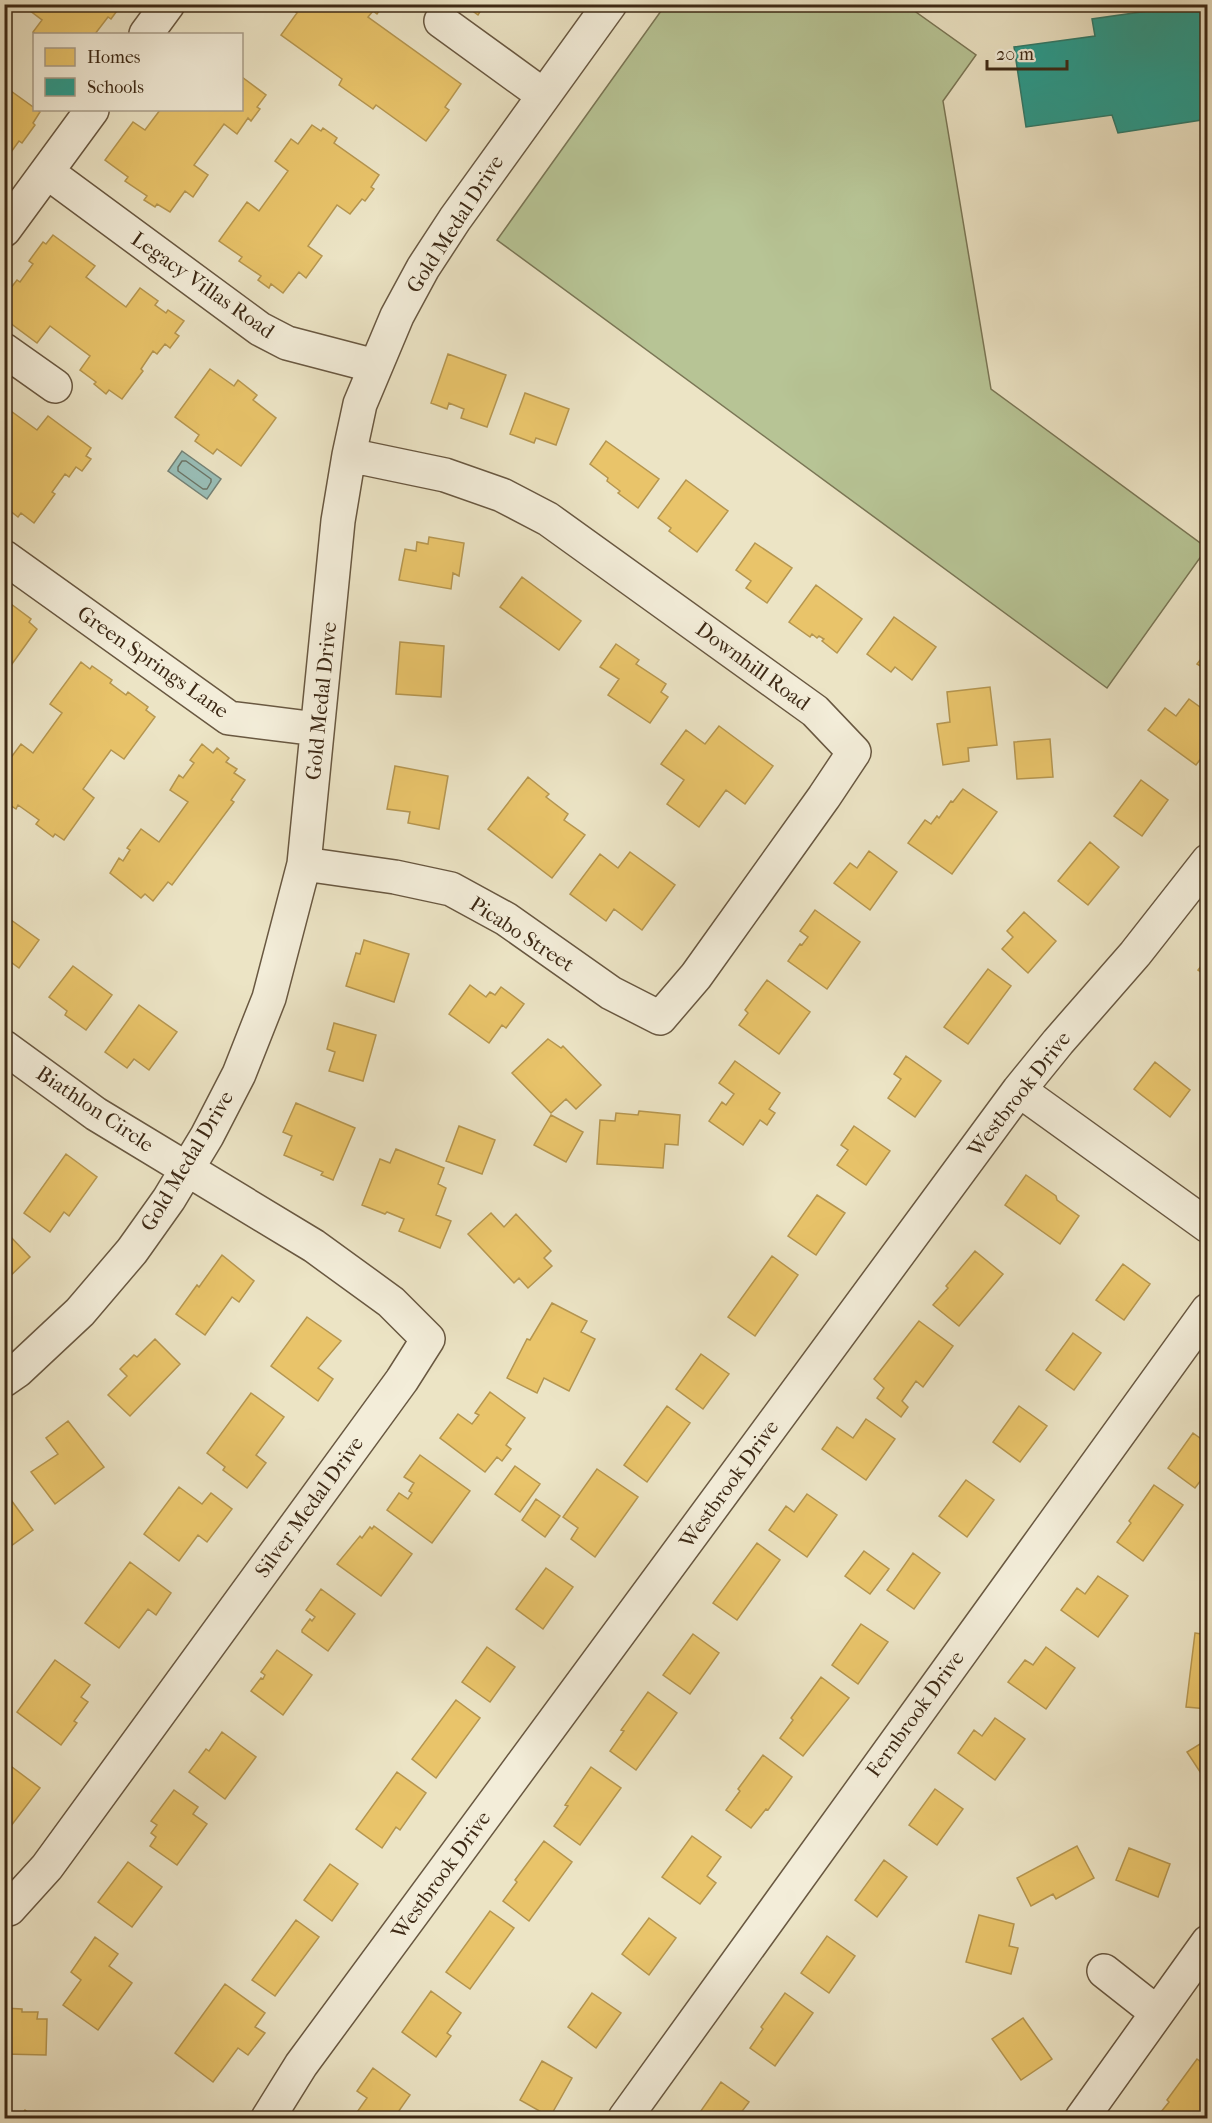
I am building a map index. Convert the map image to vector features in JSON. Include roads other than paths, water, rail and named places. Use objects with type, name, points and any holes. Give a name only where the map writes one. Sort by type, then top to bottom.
[{"type":"street","points":[[147,33],[168,4]]},
{"type":"street","name":"Gold Medal Drive","points":[[4,1380],[17,1371],[80,1312],[132,1251],[169,1199],[207,1136],[238,1074],[269,998],[304,864],[338,521],[360,404],[397,316],[423,268],[455,219],[610,4]]},
{"type":"street","points":[[441,21],[543,95]]},
{"type":"street","points":[[4,230],[91,111]]},
{"type":"street","name":"Legacy Villas Road","points":[[47,172],[260,329],[287,343],[375,366]]},
{"type":"street","points":[[4,350],[55,386]]},
{"type":"street","name":"Downhill Road","points":[[349,456],[445,475],[502,495],[548,519],[815,711],[854,752],[696,976],[660,1018]]},
{"type":"street","name":"Green Springs Lane","points":[[4,557],[229,718],[317,729]]},
{"type":"street","name":"Westbrook Drive","points":[[268,2118],[301,2065],[1019,1090],[1135,954],[1208,861]]},
{"type":"street","name":"Picabo Street","points":[[304,864],[395,877],[451,889],[506,919],[611,993],[660,1018]]},
{"type":"street","name":"Biathlon Circle","points":[[4,1047],[96,1114],[187,1169]]},
{"type":"street","points":[[1019,1090],[1208,1226]]},
{"type":"street","name":"Silver Medal Drive","points":[[7,1908],[47,1867],[395,1389],[428,1339],[392,1302],[314,1246],[187,1169]]},
{"type":"street","name":"Fernbrook Drive","points":[[624,2118],[1208,1310]]},
{"type":"street","points":[[1082,2118],[1208,1942]]},
{"type":"street","points":[[1104,1971],[1156,2012]]},
{"type":"water","points":[[182,451],[221,479],[207,499],[168,471]]}]
